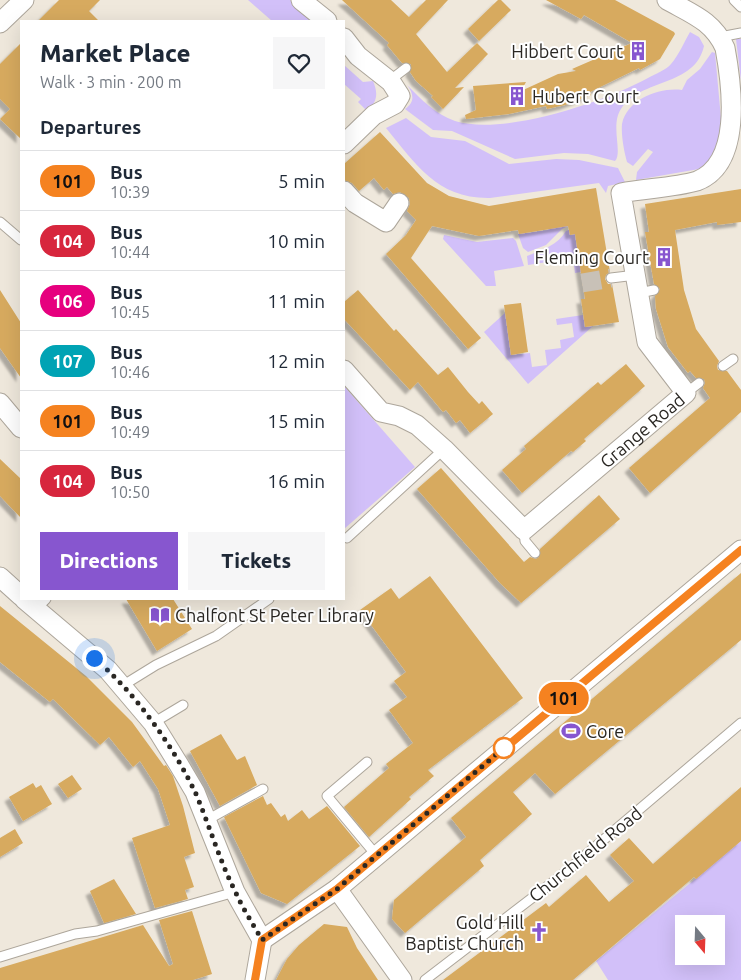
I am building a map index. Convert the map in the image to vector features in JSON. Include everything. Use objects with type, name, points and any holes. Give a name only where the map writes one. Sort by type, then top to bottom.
[{"type":"street","points":[[0,22],[24,0]]},
{"type":"street","points":[[301,0],[326,20]]},
{"type":"street","name":"Grange Road","points":[[524,530],[693,388],[648,342],[643,286],[621,193],[697,181],[713,174],[725,162],[734,145],[737,125],[725,48],[720,37],[712,25],[667,0]]},
{"type":"street","points":[[345,39],[358,56],[389,81],[400,96],[395,104],[374,115],[345,143]]},
{"type":"street","points":[[345,193],[356,204],[386,222],[399,203]]},
{"type":"street","points":[[345,371],[381,412],[399,416],[417,425],[444,449],[524,530]]},
{"type":"street","points":[[0,403],[20,427]]},
{"type":"street","points":[[262,940],[337,889],[741,550]]},
{"type":"street","points":[[0,577],[20,595]]},
{"type":"street","points":[[35,602],[108,670],[122,686],[153,723],[195,792],[235,892],[262,940],[255,980]]},
{"type":"street","points":[[337,889],[402,980]]},
{"type":"lane","points":[[734,0],[741,7]]},
{"type":"lane","points":[[720,37],[741,32]]},
{"type":"lane","points":[[389,81],[406,68]]},
{"type":"lane","points":[[0,222],[20,239]]},
{"type":"lane","points":[[611,278],[643,286]]},
{"type":"lane","points":[[723,366],[733,359]]},
{"type":"lane","points":[[347,538],[444,449]]},
{"type":"lane","points":[[524,530],[525,542],[535,553]]},
{"type":"lane","points":[[122,686],[156,665],[216,636],[268,600]]},
{"type":"lane","points":[[153,723],[183,705]]},
{"type":"lane","name":"Churchfield Road","points":[[425,980],[562,875],[741,723]]},
{"type":"lane","points":[[367,762],[327,796],[377,856]]},
{"type":"lane","points":[[207,820],[262,789]]},
{"type":"lane","points":[[0,957],[74,934],[97,932],[235,892]]},
{"type":"shaded area","points":[[248,0],[290,0],[315,20],[271,20]]},
{"type":"shaded area","points":[[690,32],[699,37],[704,46],[699,59],[690,69],[679,76],[641,92],[630,99],[621,109],[616,130],[618,152],[615,161],[588,154],[564,153],[515,159],[452,131],[433,130],[405,109],[412,101],[411,92],[407,85],[435,110],[455,121],[476,124],[500,124],[554,114],[606,97],[663,70],[669,66],[679,53]]},
{"type":"shaded area","points":[[736,39],[741,39],[741,81]]},
{"type":"shaded area","points":[[712,52],[715,53],[723,140],[710,160],[699,169],[636,180],[637,172],[653,152],[648,149],[633,166],[627,162],[622,133],[625,115],[637,101],[646,96],[664,91],[682,90],[687,80],[700,69]]},
{"type":"shaded area","points":[[345,66],[363,82],[373,81],[376,97],[367,111],[358,102],[361,99],[345,85]]},
{"type":"shaded area","points":[[406,118],[431,137],[465,141],[509,164],[556,159],[579,160],[618,168],[625,182],[608,186],[606,193],[599,183],[490,198],[472,197],[456,193],[429,177],[386,128]]},
{"type":"shaded area","points":[[568,223],[568,226],[562,229],[546,245],[528,252],[523,248],[518,234],[548,230],[548,226]]},
{"type":"shaded area","points":[[569,230],[570,235],[575,234],[581,272],[575,273],[573,258],[528,265],[527,256],[559,240]]},
{"type":"shaded area","points":[[444,235],[477,242],[513,238],[516,241],[524,266],[494,271],[496,286],[486,286],[443,239]]},
{"type":"shaded area","points":[[505,313],[511,355],[530,353],[532,367],[547,365],[545,350],[561,348],[560,340],[574,337],[572,323],[557,325],[556,319],[583,315],[585,327],[593,326],[528,384],[484,332]]},
{"type":"shaded area","points":[[345,387],[415,467],[345,528]]},
{"type":"shaded area","points":[[741,841],[741,980],[608,980],[596,961]]},
{"type":"building","points":[[59,0],[100,0],[89,11],[98,20],[39,20]]},
{"type":"building","points":[[342,0],[391,0],[409,17],[426,0],[448,0],[416,34],[447,72],[477,43],[488,54],[455,88],[464,87],[443,109],[431,97],[433,96],[416,81],[410,72],[411,64],[402,63],[387,45],[389,43]]},
{"type":"building","points":[[498,0],[501,0],[511,10],[479,41],[468,29]]},
{"type":"building","name":"Hibbert Court","points":[[546,0],[615,0],[675,34],[660,59],[590,92],[591,95],[565,105],[547,109],[546,106],[509,114],[466,119],[465,115],[476,110],[473,86],[526,82],[521,91],[558,74],[576,71],[572,69],[632,43],[584,15],[581,19]]},
{"type":"building","points":[[20,44],[20,138],[0,119],[10,109],[0,99],[0,64]]},
{"type":"building","points":[[380,132],[427,183],[449,196],[489,206],[596,188],[610,272],[606,275],[605,279],[608,284],[612,284],[619,322],[585,327],[581,299],[585,299],[575,234],[570,235],[568,226],[519,234],[518,230],[479,236],[432,226],[411,258],[481,338],[468,349],[386,254],[406,235],[416,220],[407,211],[410,204],[409,198],[400,192],[393,194],[387,187],[384,190],[374,178],[359,191],[352,183],[345,180],[345,163]]},
{"type":"building","points":[[741,189],[741,222],[717,225],[717,222],[675,230],[684,290],[696,329],[719,361],[718,370],[727,371],[741,390],[741,412],[650,493],[629,468],[710,398],[703,388],[704,379],[696,378],[690,371],[688,373],[668,347],[656,309],[655,296],[660,289],[654,284],[645,232],[649,232],[645,204]]},
{"type":"building","points":[[0,290],[20,321],[20,377],[0,348]]},
{"type":"building","points":[[358,290],[394,331],[396,329],[438,375],[448,367],[479,404],[482,401],[493,414],[470,433],[460,420],[456,423],[446,410],[443,412],[418,382],[410,390],[345,320],[345,301]]},
{"type":"building","points":[[521,303],[528,352],[511,355],[504,305]]},
{"type":"building","points":[[626,364],[645,386],[584,439],[586,441],[573,452],[571,451],[522,493],[502,470],[526,449],[524,446],[598,382],[601,385]]},
{"type":"building","points":[[0,459],[20,478],[20,517],[0,496]]},
{"type":"building","points":[[441,468],[524,562],[530,557],[536,559],[539,557],[540,549],[599,495],[620,519],[521,603],[500,583],[417,489]]},
{"type":"building","points":[[741,573],[741,640],[555,794],[535,773],[513,792],[532,814],[480,860],[484,866],[405,933],[392,919],[394,900],[466,837],[451,818]]},
{"type":"building","points":[[430,576],[523,698],[428,770],[434,776],[409,797],[411,799],[369,837],[344,807],[389,768],[386,764],[413,743],[389,710],[407,697],[394,681],[406,672],[360,610],[391,588],[399,599]]},
{"type":"building","name":"Chalfont St Peter Library","points":[[127,600],[174,600],[192,629],[157,651]]},
{"type":"building","points":[[0,606],[86,676],[132,722],[164,766],[166,765],[173,776],[183,806],[195,853],[184,857],[194,887],[185,890],[188,899],[155,908],[132,838],[170,825],[158,789],[140,761],[133,767],[109,737],[100,745],[53,699],[50,702],[0,662]]},
{"type":"building","points":[[221,734],[237,760],[245,756],[257,785],[220,806],[190,751]]},
{"type":"building","points":[[72,775],[82,789],[68,798],[58,784]]},
{"type":"building","points":[[33,783],[36,788],[41,785],[52,804],[23,821],[9,797]]},
{"type":"building","points":[[741,787],[741,841],[696,879],[694,877],[573,980],[443,980],[546,903],[549,907],[586,875],[609,902],[634,881],[610,855],[629,838],[653,864]]},
{"type":"building","points":[[263,796],[267,805],[271,803],[281,817],[285,814],[288,821],[302,810],[309,819],[327,806],[360,846],[287,904],[261,893],[224,817]]},
{"type":"building","points":[[15,829],[23,843],[0,857],[0,838]]},
{"type":"building","points":[[114,879],[136,914],[104,923],[90,891]]},
{"type":"building","points":[[192,911],[212,974],[193,980],[0,980],[0,968],[143,925],[169,966],[173,964],[159,920]]},
{"type":"building","points":[[324,924],[347,927],[357,948],[378,980],[276,980],[287,959],[299,945]]},
{"type":"tunnel","points":[[582,283],[611,278]]},
{"type":"bus line","name":"101","points":[[255,980],[262,940],[337,889],[741,550]]},
{"type":"place","name":"Hibbert Court","points":[[638,51]]},
{"type":"place","name":"Hubert Court","points":[[517,96]]},
{"type":"place","name":"Fleming Court","points":[[664,257]]},
{"type":"place","name":"Chalfont St Peter Library","points":[[160,615]]},
{"type":"place","name":"Core","points":[[571,731]]},
{"type":"place","name":"Gold Hill Baptist Church","points":[[539,932]]},
{"type":"route","points":[[94,658],[108,670],[153,723],[179,765],[195,792],[235,892],[262,940],[337,889],[504,748]]}]
